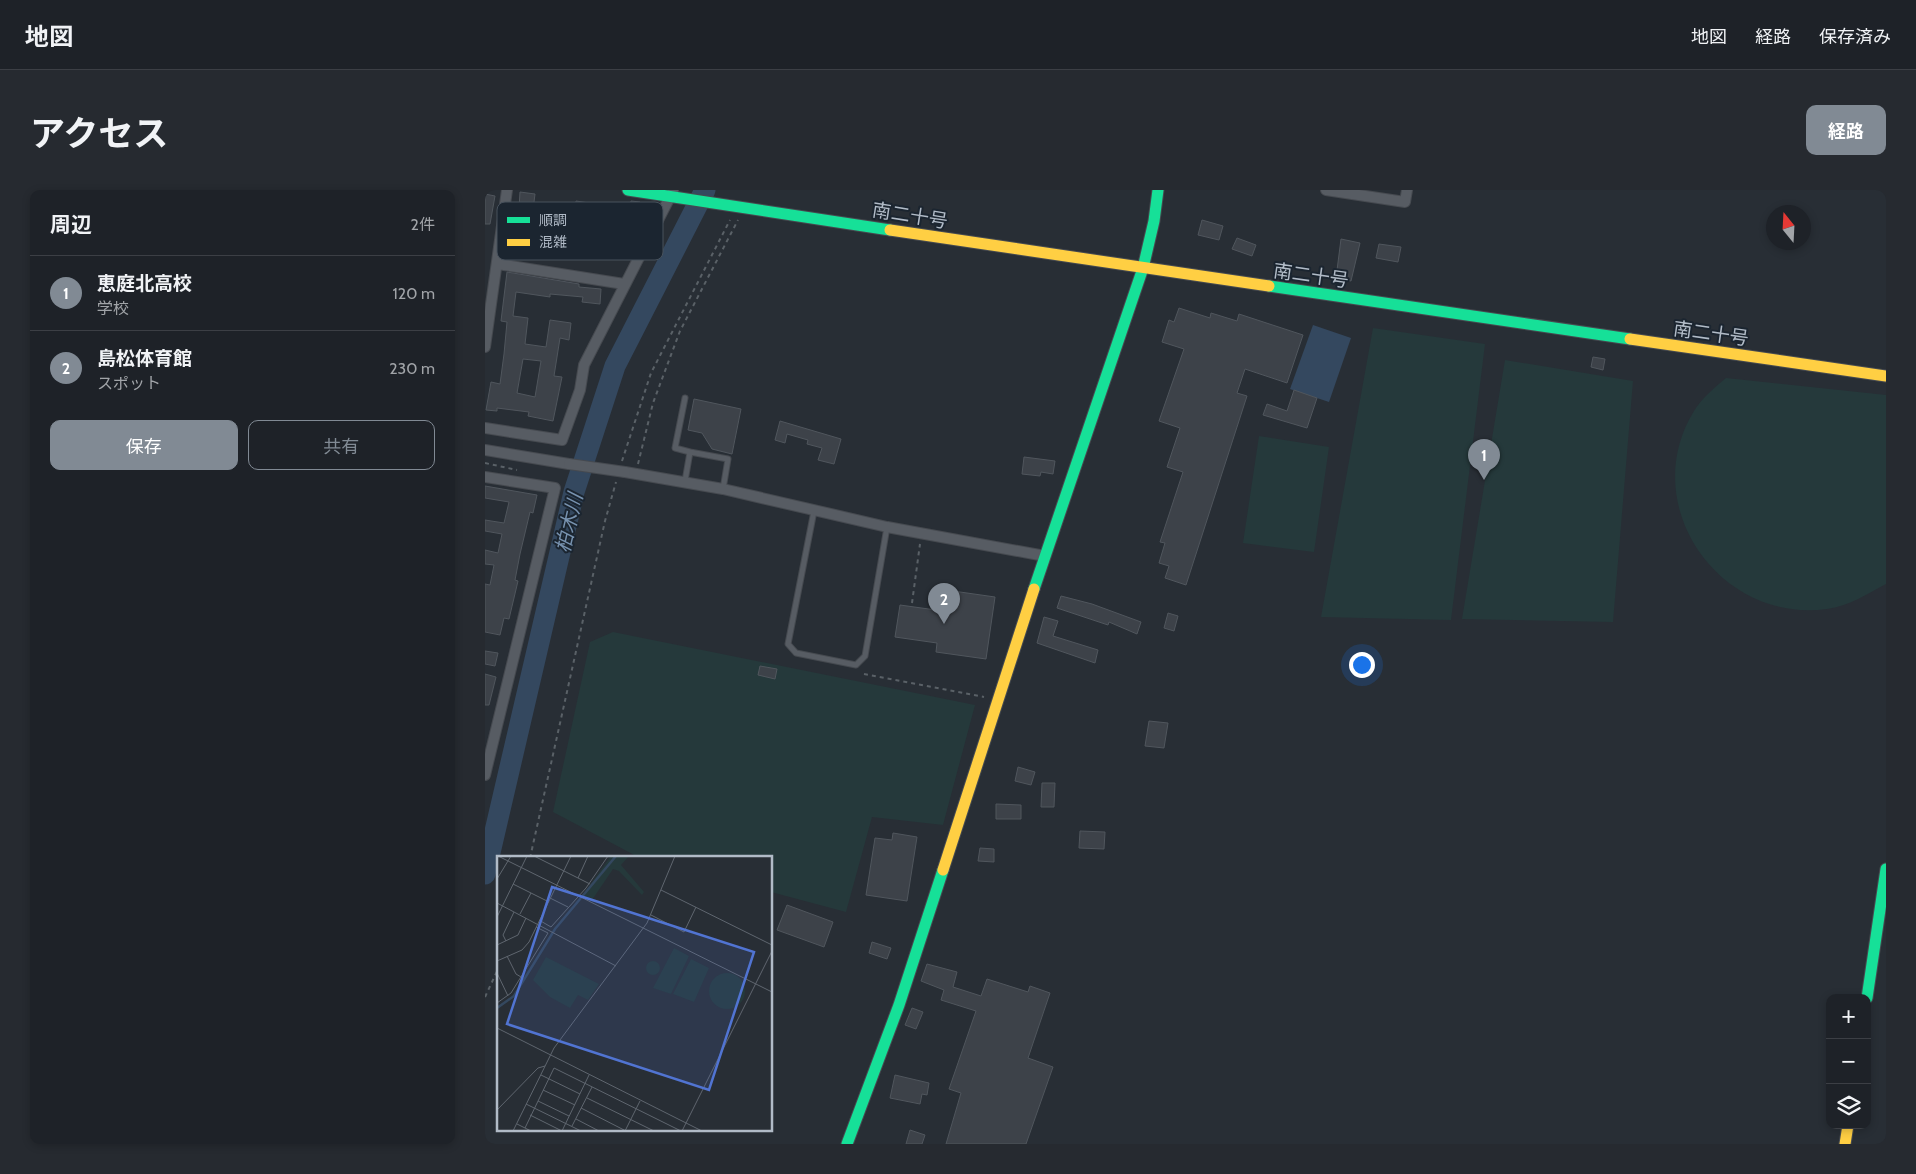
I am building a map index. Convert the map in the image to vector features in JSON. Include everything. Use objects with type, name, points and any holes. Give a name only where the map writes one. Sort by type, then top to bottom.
[{"type":"street","name":"南二十号","points":[[628,190],[672,193],[685,200],[736,210],[1886,376]]},
{"type":"street","points":[[847,1144],[899,1006],[1045,556],[1143,268],[1154,221],[1158,190]]},
{"type":"street","points":[[1326,190],[1405,202],[1407,190]]},
{"type":"street","points":[[663,210],[672,193]]},
{"type":"street","points":[[485,347],[489,289],[498,260]]},
{"type":"street","points":[[485,428],[562,440],[580,390],[584,365],[637,260]]},
{"type":"street","points":[[498,264],[624,284]]},
{"type":"street","points":[[485,450],[569,464],[625,470],[685,481],[887,527],[1045,556]]},
{"type":"street","points":[[485,477],[555,488],[485,775]]},
{"type":"street","points":[[1868,994],[1886,869]]},
{"type":"street","points":[[1845,1144],[1847,1129]]},
{"type":"lane","points":[[685,398],[675,448],[728,459],[723,489]]},
{"type":"lane","points":[[685,481],[691,452]]},
{"type":"lane","points":[[814,511],[788,644],[796,653],[856,665],[865,656],[887,527]]},
{"type":"path","points":[[625,470],[651,373],[736,210]]},
{"type":"path","points":[[530,856],[605,521],[680,331],[736,210]]},
{"type":"path","points":[[485,463],[521,470]]},
{"type":"path","points":[[912,603],[921,534]]},
{"type":"path","points":[[864,674],[999,700]]},
{"type":"path","points":[[485,997],[497,971]]},
{"type":"green space","points":[[1373,328],[1485,344],[1451,620],[1321,617]]},
{"type":"green space","points":[[1505,360],[1633,381],[1613,622],[1462,619]]},
{"type":"green space","points":[[1726,378],[1886,395],[1886,584],[1843,605],[1827,609],[1788,609],[1753,598],[1723,578],[1699,551],[1682,519],[1675,484],[1679,447],[1697,406]]},
{"type":"green space","points":[[1259,436],[1329,447],[1314,552],[1243,543]]},
{"type":"green space","points":[[613,632],[975,705],[943,825],[872,817],[846,912],[773,893],[773,856],[636,856],[553,812],[590,642]]},
{"type":"water","points":[[1313,325],[1351,338],[1329,402],[1290,389]]},
{"type":"building","points":[[520,192],[535,194],[534,202],[519,202]]},
{"type":"building","points":[[485,194],[495,196],[490,224],[485,224]]},
{"type":"building","points":[[1202,220],[1223,226],[1219,240],[1198,235]]},
{"type":"building","points":[[1237,238],[1256,245],[1252,256],[1232,249]]},
{"type":"building","points":[[1341,239],[1360,243],[1351,281],[1336,278]]},
{"type":"building","points":[[1379,244],[1401,247],[1398,262],[1376,258]]},
{"type":"building","points":[[507,272],[579,284],[579,287],[601,289],[600,304],[582,302],[583,297],[550,294],[550,297],[516,292],[513,316],[528,318],[525,344],[546,347],[550,320],[571,323],[569,340],[560,338],[554,376],[562,377],[553,421],[528,416],[529,412],[497,408],[497,411],[486,410],[491,382],[500,384],[507,322],[501,321]],"holes":[[[523,359],[541,361],[535,397],[517,393]]]},
{"type":"building","points":[[1179,308],[1210,318],[1211,313],[1237,321],[1239,314],[1303,335],[1287,383],[1245,369],[1237,393],[1247,396],[1186,585],[1165,578],[1169,566],[1159,563],[1165,543],[1160,542],[1183,472],[1167,467],[1180,428],[1159,421],[1184,349],[1162,342],[1169,320],[1174,322]]},
{"type":"building","points":[[1593,357],[1605,359],[1603,370],[1591,367]]},
{"type":"building","points":[[1294,390],[1317,398],[1307,428],[1263,415],[1267,404],[1287,411]]},
{"type":"building","points":[[694,399],[741,409],[732,454],[712,449],[702,433],[688,430]]},
{"type":"building","points":[[780,421],[841,439],[834,464],[818,460],[822,448],[807,444],[808,440],[787,434],[785,443],[775,440]]},
{"type":"building","points":[[1024,457],[1055,461],[1053,474],[1041,472],[1040,476],[1022,474]]},
{"type":"building","points":[[485,486],[537,495],[533,513],[530,512],[520,554],[515,580],[518,581],[509,619],[504,618],[500,635],[485,632],[485,584],[490,585],[494,565],[485,564],[485,550],[498,553],[502,534],[485,531],[485,520],[504,523],[509,502],[485,498]]},
{"type":"building","points":[[946,590],[995,597],[986,659],[936,652],[937,643],[895,637],[900,605],[943,611]]},
{"type":"building","points":[[1061,596],[1092,604],[1141,622],[1137,634],[1109,622],[1108,625],[1057,608]]},
{"type":"building","points":[[1168,613],[1178,616],[1174,631],[1164,628]]},
{"type":"building","points":[[1044,617],[1058,621],[1053,636],[1098,650],[1095,663],[1037,643]]},
{"type":"building","points":[[485,651],[498,653],[495,666],[485,664]]},
{"type":"building","points":[[760,666],[777,669],[775,679],[758,675]]},
{"type":"building","points":[[485,674],[496,677],[489,705],[485,705]]},
{"type":"building","points":[[1149,721],[1168,723],[1164,748],[1145,746]]},
{"type":"building","points":[[1018,767],[1035,772],[1031,785],[1015,781]]},
{"type":"building","points":[[1042,783],[1055,783],[1054,807],[1041,807]]},
{"type":"building","points":[[996,804],[1021,805],[1021,819],[996,819]]},
{"type":"building","points":[[1080,831],[1105,832],[1104,849],[1079,848]]},
{"type":"building","points":[[893,833],[917,837],[907,901],[866,895],[875,838],[892,840]]},
{"type":"building","points":[[980,848],[994,849],[994,862],[978,861]]},
{"type":"building","points":[[787,905],[833,922],[824,947],[777,930]]},
{"type":"building","points":[[872,942],[891,948],[887,959],[869,953]]},
{"type":"building","points":[[927,964],[957,972],[953,987],[981,996],[987,979],[1028,992],[1030,986],[1050,993],[1028,1058],[1053,1067],[1026,1144],[946,1144],[961,1093],[949,1089],[976,1011],[941,1000],[944,990],[921,981]]},
{"type":"building","points":[[912,1008],[923,1012],[916,1029],[905,1025]]},
{"type":"building","points":[[895,1075],[929,1083],[927,1095],[922,1094],[920,1104],[890,1098]]},
{"type":"building","points":[[910,1130],[925,1135],[922,1144],[906,1144]]},
{"type":"waterway","name":"柏木川","points":[[485,874],[574,492],[615,366],[705,190]]},
{"type":"traffic: fast","points":[[628,190],[890,230]]},
{"type":"traffic: fast","points":[[1034,589],[1143,268],[1154,221],[1158,190]]},
{"type":"traffic: fast","points":[[1269,286],[1630,339]]},
{"type":"traffic: fast","points":[[1868,994],[1886,869]]},
{"type":"traffic: fast","points":[[847,1144],[899,1005],[943,870]]},
{"type":"traffic: slow","points":[[890,230],[1269,286]]},
{"type":"traffic: slow","points":[[1630,339],[1886,376]]},
{"type":"traffic: slow","points":[[943,870],[1034,589]]},
{"type":"traffic: slow","points":[[1845,1144],[1847,1129]]},
{"type":"place","name":"恵庭北高校","points":[[1484,480]]},
{"type":"place","name":"島松体育館","points":[[944,624]]}]
